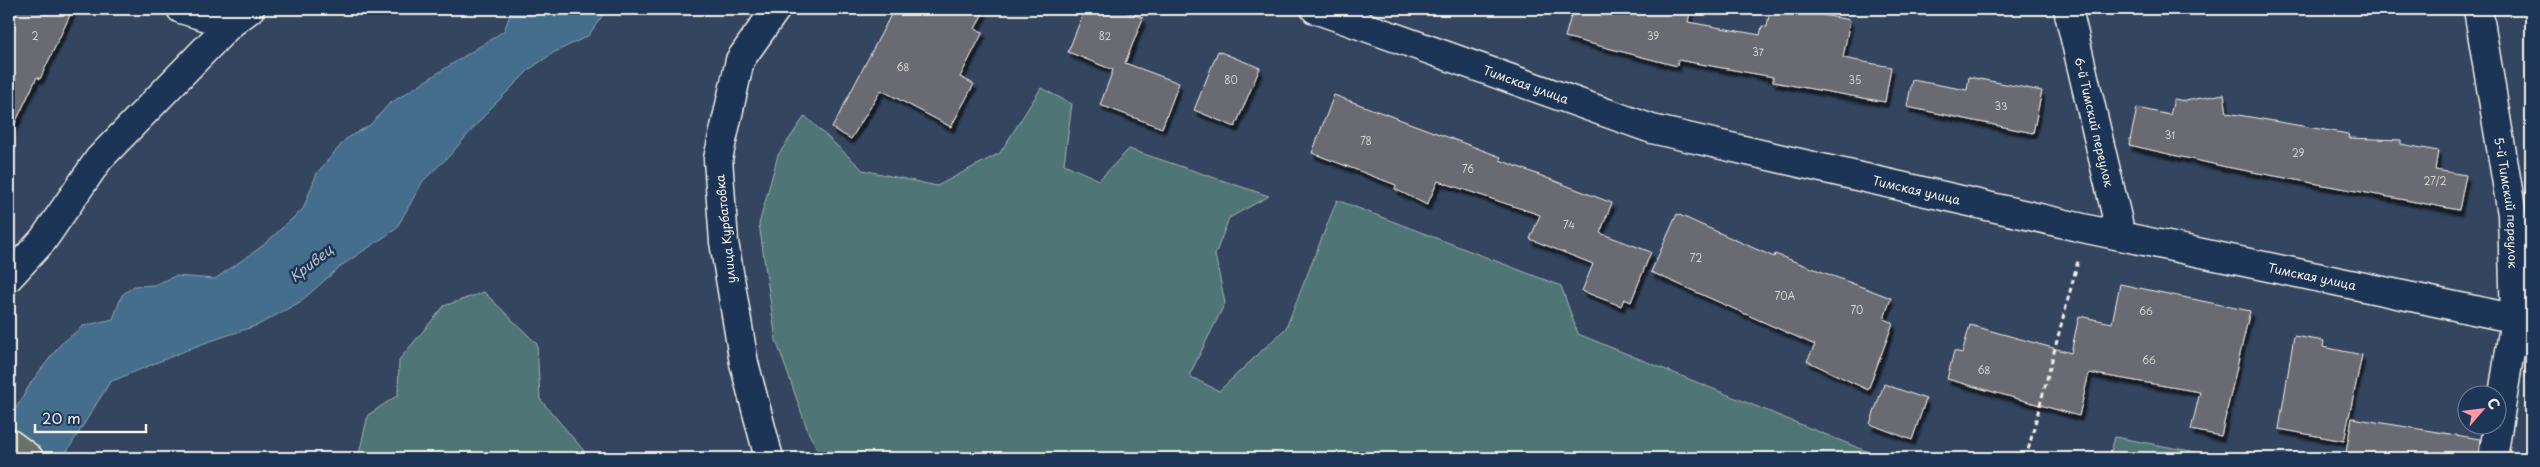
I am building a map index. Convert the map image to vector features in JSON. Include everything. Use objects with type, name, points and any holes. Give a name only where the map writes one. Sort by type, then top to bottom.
[{"type":"main road","points":[[9,442],[29,458]]},
{"type":"street","points":[[181,9],[240,16]]},
{"type":"street","name":"улица Курбатовка","points":[[769,458],[744,363],[724,242],[718,159],[740,60],[776,9]]},
{"type":"street","name":"Тимская улица","points":[[1316,9],[1652,129],[2087,229],[2523,321]]},
{"type":"street","name":"6-й Тимский переулок","points":[[2068,9],[2121,235]]},
{"type":"street","name":"5-й Тимский переулок","points":[[2478,9],[2512,214],[2523,321],[2493,458]]},
{"type":"street","points":[[9,277],[42,240],[99,159],[240,16]]},
{"type":"path","points":[[2026,458],[2087,229]]},
{"type":"green space","points":[[1041,88],[1072,104],[1064,164],[1099,180],[1129,149],[1269,196],[1229,218],[1215,255],[1225,303],[1189,376],[1219,391],[1286,328],[1337,200],[1561,286],[1578,334],[1871,453],[1873,458],[823,458],[809,434],[776,340],[759,224],[778,155],[805,116],[863,170],[937,186],[1000,153]]},
{"type":"green space","points":[[484,292],[537,344],[540,399],[590,458],[358,458],[368,415],[398,395],[399,360],[444,306]]},
{"type":"green space","points":[[2115,437],[2228,458],[2109,458]]},
{"type":"water","name":"Кривец","points":[[512,9],[607,9],[588,36],[553,53],[530,69],[490,109],[451,154],[423,181],[396,229],[341,266],[300,302],[258,325],[199,345],[110,382],[63,458],[9,458],[9,420],[32,381],[60,345],[83,326],[113,319],[122,295],[134,286],[154,285],[175,276],[215,279],[261,247],[303,209],[317,173],[346,139],[370,125],[389,104],[504,31]]},
{"type":"building","points":[[9,9],[73,9],[40,79],[37,77],[9,136]]},
{"type":"building","points":[[894,9],[985,9],[975,29],[983,32],[960,77],[974,84],[951,127],[881,90],[851,139],[832,128]]},
{"type":"building","points":[[1085,9],[1119,9],[1143,18],[1125,63],[1179,83],[1162,128],[1100,105],[1113,70],[1068,52]]},
{"type":"building","points":[[1573,9],[1691,9],[1688,22],[1760,35],[1762,26],[1767,27],[1770,9],[1790,9],[1850,20],[1843,58],[1891,67],[1885,102],[1773,82],[1773,77],[1678,60],[1677,66],[1565,37]]},
{"type":"building","points":[[1218,51],[1260,68],[1235,127],[1194,110]]},
{"type":"building","points":[[1969,77],[2042,91],[2033,133],[1907,107],[1912,80],[1967,90]]},
{"type":"building","points":[[2224,94],[2227,113],[2348,134],[2349,138],[2401,140],[2401,144],[2438,151],[2435,170],[2466,175],[2459,210],[2226,167],[2129,145],[2137,108],[2170,115],[2174,99],[2185,101]]},
{"type":"building","points":[[1334,95],[1501,157],[1500,160],[1612,203],[1600,233],[1651,252],[1631,302],[1624,299],[1621,306],[1582,291],[1593,264],[1530,239],[1540,215],[1438,181],[1427,205],[1395,189],[1396,185],[1312,153]]},
{"type":"building","points":[[1677,214],[1774,257],[1775,254],[1891,298],[1884,319],[1893,323],[1868,390],[1807,361],[1815,345],[1651,272]]},
{"type":"building","points":[[2120,284],[2250,311],[2221,436],[2191,430],[2200,392],[2089,373],[2079,416],[1947,379],[1954,351],[1962,353],[1970,325],[2071,353],[2079,316],[2112,323]]},
{"type":"building","points":[[2294,336],[2324,341],[2323,347],[2362,355],[2344,441],[2279,429]]},
{"type":"building","points":[[1884,384],[1926,399],[1912,440],[1870,424]]},
{"type":"building","points":[[2352,418],[2480,439],[2478,458],[2345,458]]}]
